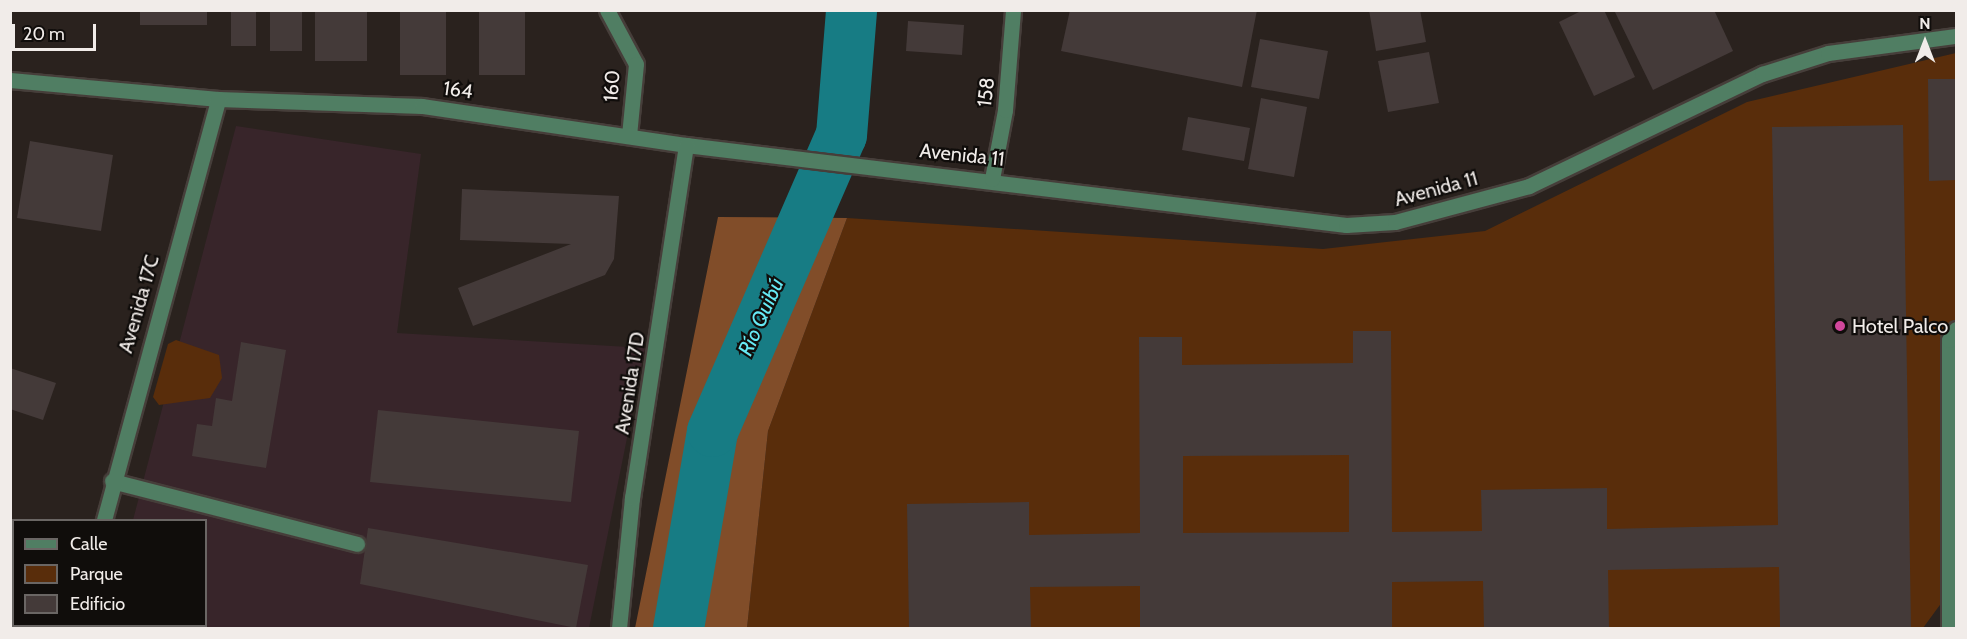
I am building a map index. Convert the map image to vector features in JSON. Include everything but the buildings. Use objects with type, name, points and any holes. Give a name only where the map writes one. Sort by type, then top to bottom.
[{"type":"street","name":"160","points":[[607,10],[636,64],[629,136]]},
{"type":"street","name":"158","points":[[992,179],[1011,57],[1013,10]]},
{"type":"street","points":[[1011,57],[1025,10]]},
{"type":"street","name":"Avenida 11","points":[[898,169],[1346,225],[1395,222],[1529,186],[1762,74],[1828,53],[1956,36]]},
{"type":"street","name":"164","points":[[10,80],[218,99],[422,106],[686,145],[898,169]]},
{"type":"street","name":"Avenida 17C","points":[[104,519],[112,481],[218,99]]},
{"type":"street","name":"Avenida 17D","points":[[619,628],[632,498],[686,145]]},
{"type":"street","points":[[1949,628],[1949,340],[1956,329]]},
{"type":"street","points":[[112,481],[357,544]]},
{"type":"shaded area","points":[[236,126],[421,154],[397,333],[645,348],[589,628],[104,628],[207,627],[207,519],[133,519]]},
{"type":"shaded area","points":[[718,217],[847,218],[768,431],[747,628],[635,628]]},
{"type":"green space","points":[[1956,53],[1956,583],[1923,628],[747,628],[768,431],[847,218],[1323,249],[1485,231],[1747,102]]},
{"type":"green space","points":[[176,340],[219,355],[222,378],[210,398],[159,405],[153,397],[168,344]]},
{"type":"waterway","name":"Río Quibú","points":[[678,628],[712,431],[841,135],[851,10]]},
{"type":"place","name":"Hotel Palco","points":[[1840,326]]}]
